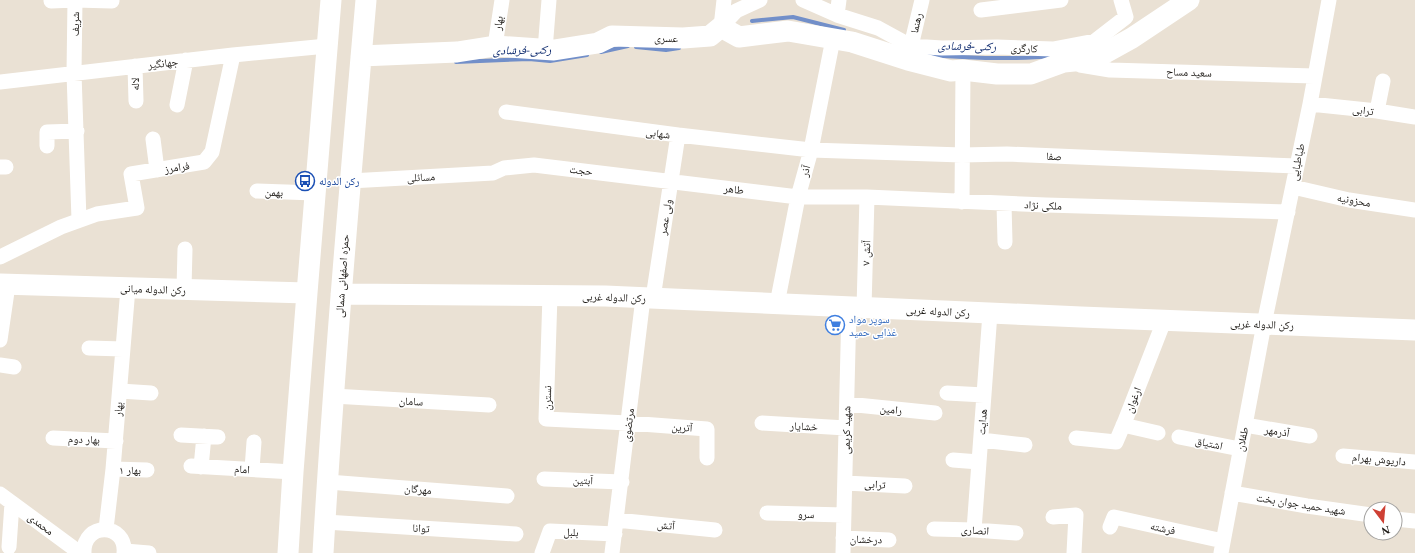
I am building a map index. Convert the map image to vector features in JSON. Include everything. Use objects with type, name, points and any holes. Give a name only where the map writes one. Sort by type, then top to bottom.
[{"type":"main road","points":[[288,553],[293,472],[331,0]]},
{"type":"main road","name":"حمزه اصفهانی شمالی","points":[[324,553],[333,396],[366,0]]},
{"type":"main road","name":"کارگری","points":[[963,70],[997,74],[1031,74],[1064,62],[1094,59],[1132,38],[1189,0]]},
{"type":"main road","points":[[721,27],[739,37],[788,31],[852,42],[908,60],[951,71],[963,70]]},
{"type":"main road","name":"عسری","points":[[361,56],[457,52],[495,46],[545,50],[598,43],[612,36],[683,38],[710,36],[721,27]]},
{"type":"main road","points":[[323,92],[329,107],[336,111],[343,112],[351,110],[357,105]]},
{"type":"main road","points":[[320,144],[323,138],[334,133],[347,137],[353,148]]},
{"type":"main road","name":"رکن الدوله میانی","points":[[4,285],[307,293]]},
{"type":"main road","name":"رکن الدوله غربی","points":[[341,294],[550,295],[648,298],[1164,321],[1415,330]]},
{"type":"street","points":[[75,0],[112,1]]},
{"type":"street","name":"شریف","points":[[51,1],[75,0],[74,73]]},
{"type":"street","name":"بهار","points":[[495,46],[502,0]]},
{"type":"street","points":[[545,50],[549,0]]},
{"type":"street","points":[[721,27],[724,0]]},
{"type":"street","points":[[721,27],[736,11],[760,0]]},
{"type":"street","name":"کارگری","points":[[803,0],[837,15],[878,28],[911,46],[942,48],[997,47],[1053,49],[1095,41],[1126,17],[1121,0]]},
{"type":"street","points":[[837,15],[839,0]]},
{"type":"street","name":"رهنما","points":[[911,46],[922,0]]},
{"type":"street","points":[[981,10],[1061,0]]},
{"type":"street","name":"طباطبایی","points":[[1264,324],[1310,104],[1329,0]]},
{"type":"street","name":"آذر","points":[[778,304],[798,197],[810,150],[833,39]]},
{"type":"street","name":"جهانگیر","points":[[0,82],[186,60],[327,46]]},
{"type":"street","name":"فرامرز","points":[[0,257],[61,227],[79,220],[97,214],[137,208],[131,174],[204,162],[212,152],[233,55]]},
{"type":"street","points":[[177,105],[186,60]]},
{"type":"street","name":"سعید مساح","points":[[1064,62],[1110,70],[1314,76]]},
{"type":"street","name":"لاله","points":[[135,66],[136,101]]},
{"type":"street","points":[[962,202],[963,70]]},
{"type":"street","points":[[74,73],[79,220]]},
{"type":"street","points":[[1377,111],[1383,80]]},
{"type":"street","name":"ترابی","points":[[1310,104],[1377,111],[1415,117]]},
{"type":"street","name":"شهابی","points":[[506,112],[678,136],[810,150]]},
{"type":"street","points":[[47,146],[47,132],[77,131]]},
{"type":"street","name":"ولی عصر","points":[[648,298],[678,136]]},
{"type":"street","points":[[153,139],[157,170]]},
{"type":"street","name":"صفا","points":[[810,150],[962,155],[1007,154],[1297,166]]},
{"type":"street","name":"حجت","points":[[493,173],[504,168],[534,165],[670,182]]},
{"type":"street","name":"مسائلی","points":[[350,181],[493,173]]},
{"type":"street","name":"طاهر","points":[[670,182],[798,197]]},
{"type":"street","name":"محزونیه","points":[[1293,187],[1349,200],[1415,210]]},
{"type":"street","name":"بهمن","points":[[257,192],[315,193]]},
{"type":"street","name":"ملکی نژاد","points":[[798,197],[867,197],[1004,204],[1288,212]]},
{"type":"street","name":"آتش ۷","points":[[857,307],[867,197]]},
{"type":"street","points":[[1004,204],[1005,242]]},
{"type":"street","points":[[184,290],[185,249]]},
{"type":"street","points":[[0,340],[4,285]]},
{"type":"street","name":"بهار","points":[[106,529],[116,441],[128,288]]},
{"type":"street","name":"نسترن","points":[[550,295],[546,419],[628,423]]},
{"type":"street","name":"مرتضوی","points":[[612,553],[622,482],[628,423],[648,298]]},
{"type":"street","name":"شهید کریمی","points":[[843,546],[847,404],[857,307]]},
{"type":"street","name":"هدایت","points":[[974,530],[990,313]]},
{"type":"street","name":"ارغوان","points":[[1076,438],[1116,442],[1164,321]]},
{"type":"street","name":"طفلان","points":[[1222,547],[1264,324]]},
{"type":"street","points":[[88,348],[123,349]]},
{"type":"street","points":[[120,392],[151,393]]},
{"type":"street","points":[[947,393],[984,395]]},
{"type":"street","name":"سامان","points":[[333,396],[489,405]]},
{"type":"street","name":"رامین","points":[[847,404],[935,413]]},
{"type":"street","name":"آترین","points":[[628,423],[707,429],[707,458]]},
{"type":"street","name":"خشایار","points":[[762,423],[846,428]]},
{"type":"street","points":[[1123,425],[1158,433]]},
{"type":"street","name":"آذرمهر","points":[[1245,425],[1310,436]]},
{"type":"street","name":"امام","points":[[181,435],[211,437],[196,466],[293,472]]},
{"type":"street","name":"اشتیاق","points":[[1179,437],[1240,449]]},
{"type":"street","name":"بهار دوم","points":[[53,438],[116,441]]},
{"type":"street","points":[[981,440],[1025,445]]},
{"type":"street","points":[[252,469],[254,442]]},
{"type":"street","name":"داریوش بهرام","points":[[1343,456],[1415,462]]},
{"type":"street","points":[[952,460],[979,462]]},
{"type":"street","name":"بهار ۱","points":[[113,470],[147,470]]},
{"type":"street","name":"آبتین","points":[[544,479],[622,482]]},
{"type":"street","name":"مهرگان","points":[[328,482],[507,496]]},
{"type":"street","name":"ترابی","points":[[845,483],[905,486]]},
{"type":"street","name":"شهید حمید جوان بخت","points":[[1232,492],[1307,506],[1363,514]]},
{"type":"street","name":"محمدی","points":[[0,494],[78,552]]},
{"type":"street","points":[[9,547],[12,503]]},
{"type":"street","name":"سرو","points":[[767,513],[844,515]]},
{"type":"street","points":[[1053,517],[1076,515],[1074,553]]},
{"type":"street","name":"فرشته","points":[[1110,527],[1114,517],[1222,547]]},
{"type":"street","points":[[1403,520],[1415,522]]},
{"type":"street","name":"توانا","points":[[325,522],[516,534]]},
{"type":"street","name":"آتش","points":[[616,527],[716,530]]},
{"type":"street","name":"بلبل","points":[[542,553],[550,531],[616,527]]},
{"type":"street","points":[[78,552],[93,532],[106,529],[118,534],[122,539],[125,552],[149,553]]},
{"type":"street","name":"انصاری","points":[[934,529],[1016,533]]},
{"type":"street","name":"درخشان","points":[[843,546],[889,540]]},
{"type":"waterway","name":"رکنی-فرشادی","points":[[752,21],[793,17],[844,30]]},
{"type":"waterway","name":"رکنی-فرشادی","points":[[601,52],[628,46]]},
{"type":"waterway","name":"رکنی-فرشادی","points":[[636,47],[666,50],[679,48]]},
{"type":"waterway","name":"رکنی-فرشادی","points":[[456,62],[529,59],[550,61],[587,55]]},
{"type":"waterway","name":"رکنی-فرشادی","points":[[927,55],[990,58],[1052,56]]},
{"type":"place","name":"رکن الدوله","points":[[305,181]]},
{"type":"place","name":"سوپر مواد غذایی حمید","points":[[835,325]]}]
